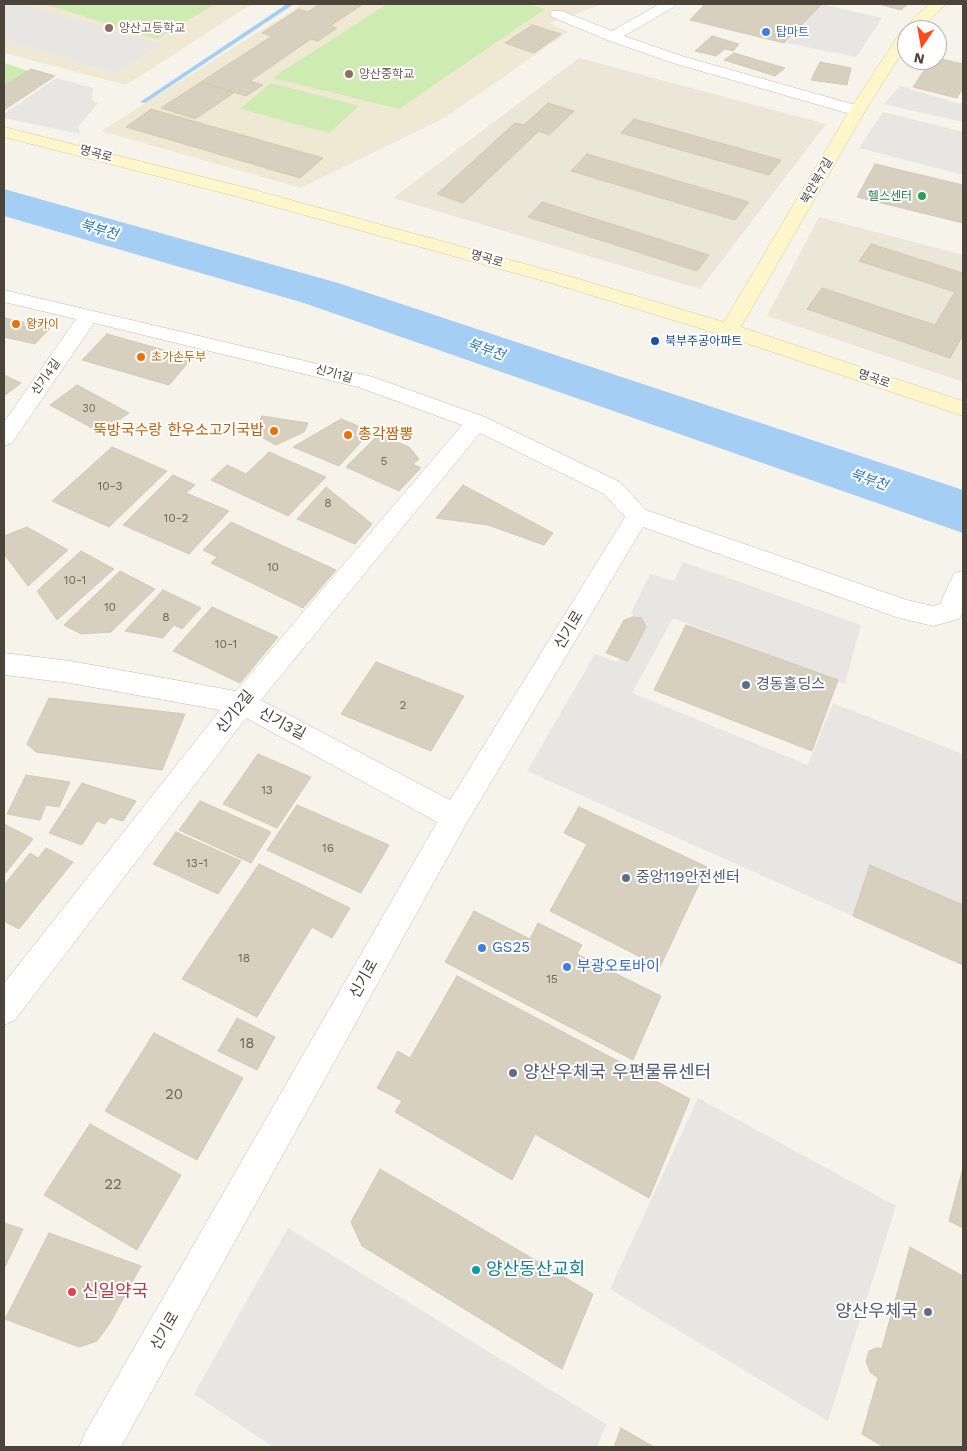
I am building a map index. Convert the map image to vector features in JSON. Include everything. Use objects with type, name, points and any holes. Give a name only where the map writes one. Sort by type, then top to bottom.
[{"type":"main road","points":[[920,20],[939,4]]},
{"type":"main road","name":"북안북7길","points":[[729,330],[857,111],[897,49]]},
{"type":"main road","name":"명곡로","points":[[4,132],[346,220],[558,279],[729,330],[963,409]]},
{"type":"street","points":[[612,37],[669,4]]},
{"type":"street","points":[[558,14],[612,37],[679,60],[857,111]]},
{"type":"street","name":"신기1길","points":[[4,296],[365,382],[477,422],[612,488],[638,516]]},
{"type":"street","name":"신기4길","points":[[4,438],[89,316]]},
{"type":"street","name":"신기2길","points":[[4,1008],[242,703],[477,422]]},
{"type":"street","points":[[638,516],[905,610],[933,616],[950,612],[963,580]]},
{"type":"street","name":"신기로","points":[[98,1447],[455,817],[638,516]]},
{"type":"street","name":"신기3길","points":[[4,664],[70,672],[242,703],[455,817]]},
{"type":"shaded area","name":"양산고등학교","points":[[4,4],[252,4],[126,85],[4,53]]},
{"type":"shaded area","points":[[4,4],[21,4],[161,44],[115,73],[4,40]]},
{"type":"shaded area","name":"양산중학교","points":[[303,4],[603,4],[550,23],[568,32],[446,117],[301,188],[101,131]]},
{"type":"shaded area","points":[[821,4],[882,18],[856,57],[786,43]]},
{"type":"shaded area","points":[[579,58],[826,124],[700,289],[393,198]]},
{"type":"shaded area","points":[[56,78],[93,88],[92,100],[98,103],[78,127],[80,134],[4,118],[4,114]]},
{"type":"shaded area","points":[[900,86],[960,104],[963,101],[963,122],[884,104]]},
{"type":"shaded area","points":[[883,112],[963,132],[963,175],[859,148]]},
{"type":"shaded area","points":[[819,217],[963,255],[963,382],[767,316]]},
{"type":"shaded area","points":[[683,562],[861,625],[845,684],[673,618],[632,693],[808,765],[833,703],[963,754],[963,905],[871,865],[853,916],[527,771],[595,654],[617,662],[639,622],[631,613],[650,574],[674,581]]},
{"type":"shaded area","points":[[698,1098],[896,1206],[828,1421],[610,1289]]},
{"type":"shaded area","points":[[288,1228],[606,1424],[597,1447],[273,1447],[194,1394]]},
{"type":"green space","points":[[44,4],[215,4],[157,39]]},
{"type":"green space","points":[[387,4],[526,4],[545,9],[399,109],[272,78]]},
{"type":"green space","points":[[4,63],[29,71],[4,86]]},
{"type":"green space","points":[[271,83],[359,106],[329,133],[240,109]]},
{"type":"building","points":[[320,4],[363,4],[330,26],[337,28],[318,41],[311,39],[250,81],[263,85],[246,96],[201,82],[272,36],[262,33],[299,9],[308,12]]},
{"type":"building","name":"탑마트","points":[[705,4],[822,4],[784,43],[690,20]]},
{"type":"building","points":[[879,4],[908,4],[901,10]]},
{"type":"building","points":[[532,25],[561,34],[534,53],[505,43]]},
{"type":"building","points":[[712,36],[739,44],[733,51],[725,49],[716,56],[695,51]]},
{"type":"building","points":[[734,53],[785,68],[775,76],[724,60]]},
{"type":"building","points":[[947,60],[963,64],[963,88],[957,98],[913,87],[924,70],[947,70]]},
{"type":"building","points":[[820,62],[851,68],[847,85],[811,80]]},
{"type":"building","points":[[31,69],[55,76],[4,110],[4,86]]},
{"type":"building","points":[[201,82],[235,92],[195,119],[161,108]]},
{"type":"building","points":[[548,103],[574,111],[549,135],[539,131],[463,203],[437,194],[515,123],[524,125]]},
{"type":"building","points":[[151,109],[323,158],[300,178],[126,127]]},
{"type":"building","points":[[634,119],[781,160],[769,175],[621,133]]},
{"type":"building","points":[[587,154],[749,202],[735,220],[571,171]]},
{"type":"building","points":[[875,164],[963,185],[963,223],[857,197]]},
{"type":"building","points":[[542,202],[709,255],[697,271],[528,217]]},
{"type":"building","points":[[871,244],[963,273],[963,335],[950,358],[807,309],[822,288],[935,325],[955,292],[859,261]]},
{"type":"building","points":[[4,318],[50,328],[35,344],[4,337]]},
{"type":"building","points":[[107,334],[192,358],[169,385],[82,360]]},
{"type":"building","points":[[4,375],[21,383],[4,396]]},
{"type":"building","points":[[77,385],[129,413],[101,433],[50,405]]},
{"type":"building","points":[[262,416],[308,423],[304,432],[276,445],[254,433]]},
{"type":"building","points":[[341,419],[371,431],[339,466],[293,447]]},
{"type":"building","points":[[379,434],[409,447],[419,459],[413,464],[421,468],[399,491],[346,467]]},
{"type":"building","points":[[112,447],[167,471],[109,527],[52,501]]},
{"type":"building","points":[[269,452],[326,477],[288,516],[211,480],[227,465],[246,474]]},
{"type":"building","points":[[173,475],[195,485],[186,493],[229,511],[189,554],[123,525]]},
{"type":"building","points":[[463,485],[553,533],[544,545],[488,525],[436,518]]},
{"type":"building","points":[[326,487],[372,524],[355,544],[297,519]]},
{"type":"building","points":[[231,522],[336,570],[303,608],[211,563],[217,557],[203,550]]},
{"type":"building","points":[[27,527],[68,550],[28,586],[4,554],[4,536]]},
{"type":"building","points":[[81,551],[114,569],[57,620],[37,591]]},
{"type":"building","points":[[120,571],[155,589],[111,632],[81,634],[64,625]]},
{"type":"building","points":[[163,590],[201,608],[182,629],[174,625],[163,638],[125,631]]},
{"type":"building","points":[[212,607],[278,637],[240,683],[173,651]]},
{"type":"building","points":[[633,617],[642,618],[646,627],[628,661],[606,653],[624,620]]},
{"type":"building","name":"경동홀딩스","points":[[686,625],[838,680],[812,751],[654,690]]},
{"type":"building","points":[[376,662],[464,696],[431,751],[341,714]]},
{"type":"building","points":[[49,698],[185,714],[162,770],[36,752],[27,744]]},
{"type":"building","points":[[258,754],[311,777],[277,828],[223,804]]},
{"type":"building","points":[[26,775],[70,782],[59,807],[46,805],[40,820],[7,814]]},
{"type":"building","points":[[82,783],[136,801],[123,821],[110,817],[105,824],[97,821],[82,845],[49,833]]},
{"type":"building","points":[[200,801],[271,832],[251,863],[179,830]]},
{"type":"building","points":[[297,805],[389,845],[361,893],[267,850]]},
{"type":"building","points":[[579,807],[707,867],[660,967],[550,911],[587,844],[564,833]]},
{"type":"building","points":[[4,824],[33,839],[4,875]]},
{"type":"building","points":[[176,832],[241,861],[218,894],[153,864]]},
{"type":"building","points":[[46,848],[73,862],[19,929],[4,921],[4,885],[30,853],[38,858]]},
{"type":"building","points":[[259,864],[350,908],[332,938],[312,927],[257,1017],[182,979]]},
{"type":"building","points":[[870,865],[963,905],[963,965],[853,916]]},
{"type":"building","points":[[474,911],[530,939],[538,923],[582,945],[577,954],[661,996],[633,1060],[445,962]]},
{"type":"building","name":"양산우체국 우편물류센터","points":[[457,976],[690,1099],[649,1198],[535,1134],[512,1180],[395,1112],[402,1101],[377,1088],[398,1051],[410,1058]]},
{"type":"building","points":[[237,1018],[275,1037],[257,1070],[218,1051]]},
{"type":"building","points":[[154,1033],[243,1078],[197,1160],[105,1111]]},
{"type":"building","points":[[90,1124],[181,1175],[137,1250],[44,1195]]},
{"type":"building","points":[[963,1168],[963,1228],[949,1221]]},
{"type":"building","name":"양산동산교회","points":[[380,1169],[593,1294],[562,1369],[362,1246],[351,1222]]},
{"type":"building","points":[[4,1223],[23,1229],[4,1269]]},
{"type":"building","name":"신일약국","points":[[49,1233],[141,1266],[110,1323],[97,1341],[79,1347],[5,1319]]},
{"type":"building","name":"양산우체국","points":[[910,1247],[963,1276],[963,1447],[884,1447],[862,1434],[878,1378],[870,1372],[866,1361],[869,1351],[882,1348]]},
{"type":"building","points":[[621,1428],[654,1447],[614,1447]]},
{"type":"waterway","points":[[143,102],[291,4]]},
{"type":"waterway","name":"북부천","points":[[4,202],[321,293],[963,512]]},
{"type":"place","name":"양산고등학교","points":[[109,28]]},
{"type":"place","name":"탑마트","points":[[766,32]]},
{"type":"place","name":"양산중학교","points":[[349,74]]},
{"type":"place","name":"헬스센터","points":[[922,196]]},
{"type":"place","name":"왕카이","points":[[16,324]]},
{"type":"place","name":"북부주공아파트","points":[[655,341]]},
{"type":"place","name":"초가손두부","points":[[141,357]]},
{"type":"place","name":"뚝방국수랑 한우소고기국밥","points":[[274,431]]},
{"type":"place","name":"총각짬뽕","points":[[348,435]]},
{"type":"place","name":"경동홀딩스","points":[[746,685]]},
{"type":"place","name":"중앙119안전센터","points":[[626,878]]},
{"type":"place","name":"GS25","points":[[482,948]]},
{"type":"place","name":"부광오토바이","points":[[567,967]]},
{"type":"place","name":"양산우체국 우편물류센터","points":[[513,1073]]},
{"type":"place","name":"양산동산교회","points":[[476,1270]]},
{"type":"place","name":"신일약국","points":[[72,1292]]},
{"type":"place","name":"양산우체국","points":[[928,1312]]}]
